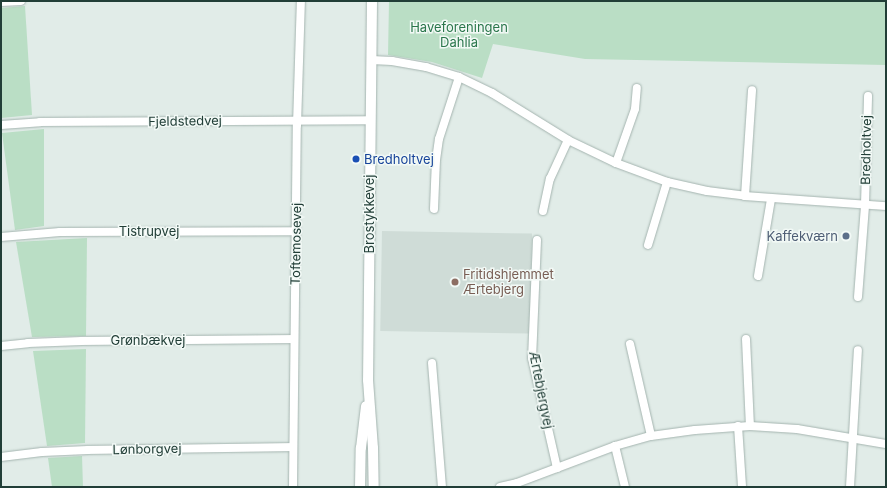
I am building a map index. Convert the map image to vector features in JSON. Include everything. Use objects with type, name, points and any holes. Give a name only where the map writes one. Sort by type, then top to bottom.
[{"type":"street","points":[[1,2],[21,1]]},
{"type":"street","name":"Toftemosevej","points":[[292,487],[297,120],[301,1]]},
{"type":"street","name":"Brostykkevej","points":[[372,1],[368,380],[374,487]]},
{"type":"street","name":"Bredholtvej","points":[[371,60],[392,61],[426,67],[458,77],[492,93],[568,140],[616,163],[667,182],[707,192],[771,199],[886,206]]},
{"type":"street","points":[[434,209],[438,146],[458,77]]},
{"type":"street","points":[[616,163],[635,109],[637,88]]},
{"type":"street","points":[[745,196],[752,90]]},
{"type":"street","name":"Bredholtvej","points":[[858,297],[865,204],[868,96]]},
{"type":"street","name":"Fjeldstedvej","points":[[1,125],[40,122],[370,120]]},
{"type":"street","points":[[543,211],[550,179],[568,140]]},
{"type":"street","points":[[648,245],[667,182]]},
{"type":"street","points":[[758,276],[771,199]]},
{"type":"street","name":"Tistrupvej","points":[[1,237],[60,232],[296,230]]},
{"type":"street","name":"Ærtebjergvej","points":[[537,240],[532,358],[557,468]]},
{"type":"street","name":"Grønbækvej","points":[[1,346],[28,343],[82,341],[294,339]]},
{"type":"street","points":[[746,339],[750,426]]},
{"type":"street","points":[[630,344],[651,436]]},
{"type":"street","points":[[850,487],[858,350]]},
{"type":"street","points":[[432,363],[442,487]]},
{"type":"street","name":"Brostykkevej","points":[[360,487],[361,448],[368,380]]},
{"type":"street","points":[[738,426],[742,487]]},
{"type":"street","points":[[500,487],[518,485],[557,468],[615,446],[651,436],[695,430],[738,426],[796,429],[886,444]]},
{"type":"street","points":[[615,446],[625,487]]},
{"type":"street","name":"Lønborgvej","points":[[1,457],[42,452],[88,450],[293,447]]},
{"type":"shaded area","name":"Fritidshjemmet Ærtebjerg","points":[[382,231],[532,234],[530,334],[380,331]]},
{"type":"green space","name":"Haveforeningen Dahlia","points":[[389,1],[886,1],[886,65],[585,59],[493,44],[482,78],[432,62],[388,55]]},
{"type":"green space","points":[[25,6],[32,115],[1,118],[1,8]]},
{"type":"green space","points":[[44,129],[44,226],[15,230],[2,133]]},
{"type":"green space","points":[[87,238],[86,336],[32,337],[16,242]]},
{"type":"green space","points":[[86,349],[85,443],[47,446],[33,351]]},
{"type":"green space","points":[[82,456],[83,487],[52,487],[48,458]]},
{"type":"place","name":"Bredholtvej","points":[[356,159]]},
{"type":"place","name":"Kaffekværn","points":[[846,236]]},
{"type":"place","name":"Fritidshjemmet Ærtebjerg","points":[[455,282]]}]
